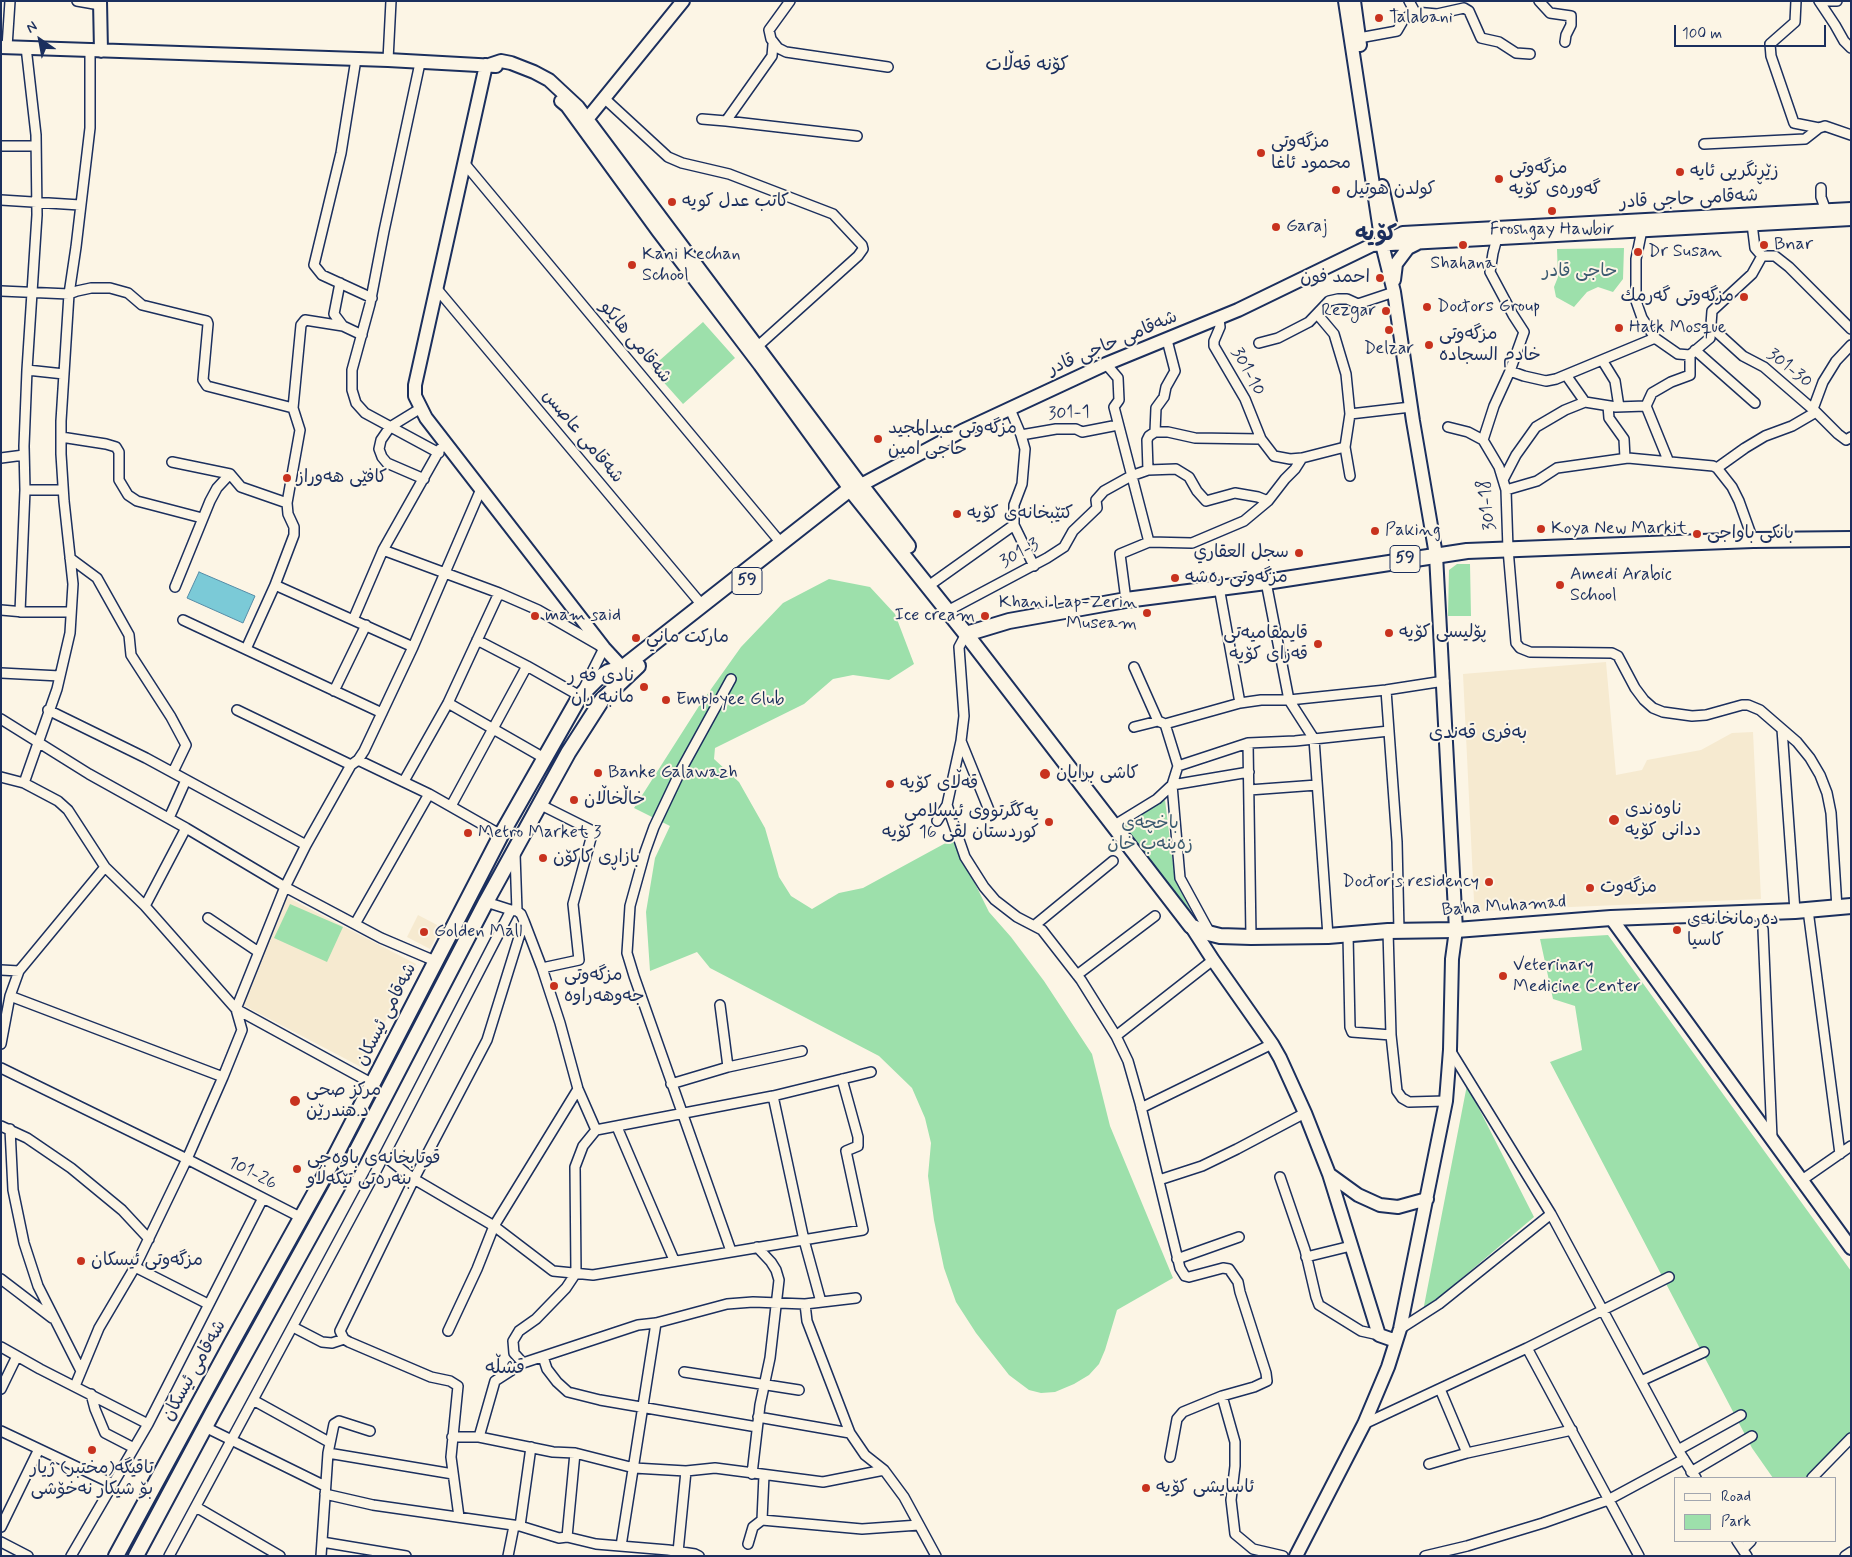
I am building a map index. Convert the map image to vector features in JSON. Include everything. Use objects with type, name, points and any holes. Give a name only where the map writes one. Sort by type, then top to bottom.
[{"type":"main road","points":[[594,116],[683,1]]},
{"type":"main road","points":[[1345,1],[1382,244],[1394,292]]},
{"type":"main road","points":[[1354,1],[1390,222],[1382,244]]},
{"type":"main road","points":[[95,51],[100,3]]},
{"type":"main road","points":[[4,47],[488,65],[506,68],[539,84],[575,109],[594,116],[760,365],[969,633],[1113,826],[1191,926],[1272,1044],[1305,1113],[1329,1174],[1379,1335],[1398,1335]]},
{"type":"main road","points":[[488,65],[415,385],[416,396],[421,408],[444,441],[604,648],[625,671]]},
{"type":"main road","points":[[575,109],[588,111],[594,116],[758,346],[856,490],[934,582],[954,608],[969,633]]},
{"type":"main road","points":[[1296,1556],[1364,1424],[1388,1367],[1398,1335],[1446,1102],[1450,1050],[1452,959],[1456,930],[1436,555],[1411,407],[1393,278],[1396,264],[1408,248],[1420,237],[1394,220],[1389,213],[1386,203]]},
{"type":"main road","name":"شەقامی حاجی قادر","points":[[856,490],[962,431],[1106,364],[1219,319],[1372,245],[1420,237],[1851,209]]},
{"type":"main road","name":"شەقامی حاجی قادر","points":[[1420,237],[1497,238],[1851,219]]},
{"type":"main road","name":"59","points":[[625,671],[702,605],[781,543],[856,490]]},
{"type":"main road","name":"59","points":[[625,671],[856,490]]},
{"type":"main road","name":"59","points":[[969,633],[1008,621],[1126,600],[1266,582],[1467,551],[1753,540],[1851,539]]},
{"type":"main road","name":"شەقامی ئیسکان","points":[[116,1556],[226,1352],[302,1218],[501,835],[544,758],[580,696],[597,679],[608,672],[625,671]]},
{"type":"main road","name":"شەقامی ئیسکان","points":[[136,1556],[339,1185],[539,804],[598,706],[625,671]]},
{"type":"main road","points":[[580,696],[598,706]]},
{"type":"main road","name":"Baha Muhamad","points":[[1191,926],[1220,936],[1328,936],[1394,931],[1456,930],[1611,918],[1844,907]]},
{"type":"main road","points":[[1611,918],[1851,1248]]},
{"type":"main road","points":[[1329,1174],[1358,1195],[1380,1205],[1398,1207],[1427,1199]]},
{"type":"main road","points":[[323,1178],[339,1185]]},
{"type":"street","points":[[4,47],[10,1]]},
{"type":"street","points":[[77,1],[100,3]]},
{"type":"street","points":[[388,60],[391,1]]},
{"type":"street","points":[[790,1],[770,30],[770,37],[774,44],[786,52],[888,67]]},
{"type":"street","points":[[1409,1],[1415,12]]},
{"type":"street","points":[[1539,1],[1550,13],[1571,16],[1571,26],[1566,35],[1565,42]]},
{"type":"street","points":[[1796,1],[1795,22],[1770,44],[1771,56],[1794,123],[1819,128]]},
{"type":"street","points":[[1819,1],[1835,24],[1844,42],[1851,48]]},
{"type":"street","points":[[1826,1],[1837,1]]},
{"type":"street","points":[[1359,38],[1395,32],[1400,28],[1404,19],[1415,12],[1437,14],[1466,9],[1481,38],[1499,42],[1516,53],[1530,54]]},
{"type":"street","points":[[726,121],[772,56],[774,44]]},
{"type":"street","points":[[20,612],[27,370],[37,202],[36,146],[26,47]]},
{"type":"street","points":[[24,783],[60,676],[70,633],[73,584],[63,490],[61,437],[69,294],[90,128],[95,51]]},
{"type":"street","points":[[356,59],[340,154],[314,265],[322,275],[372,298]]},
{"type":"street","points":[[420,63],[372,298],[352,370],[352,390],[356,403],[365,413],[439,453]]},
{"type":"street","points":[[594,116],[682,163],[729,174],[833,214],[862,245],[863,249],[858,256],[758,346]]},
{"type":"street","points":[[702,119],[858,136]]},
{"type":"street","points":[[1704,144],[1805,140],[1819,128],[1825,126],[1851,135]]},
{"type":"street","points":[[1,146],[36,146]]},
{"type":"street","name":"شه‌قامی هایكو","points":[[464,164],[781,543]]},
{"type":"street","points":[[1821,188],[1821,197],[1825,208],[1830,210]]},
{"type":"street","points":[[1,200],[80,205]]},
{"type":"street","points":[[1752,224],[1755,248],[1762,256],[1776,256],[1851,329]]},
{"type":"street","points":[[1642,230],[1636,259],[1636,301],[1642,318],[1655,338],[1678,354],[1693,353],[1710,338],[1712,311],[1752,274],[1762,256]]},
{"type":"street","points":[[1448,427],[1468,432],[1483,440],[1494,406],[1510,371],[1524,332],[1490,272],[1497,238]]},
{"type":"street","points":[[340,283],[334,314],[343,326]]},
{"type":"street","points":[[1,291],[69,294],[91,288],[110,288],[128,294],[142,305],[207,321],[203,380],[207,386],[293,408]]},
{"type":"street","name":"شه‌قامی عاصس","points":[[437,289],[702,605]]},
{"type":"street","points":[[1258,343],[1278,338],[1309,322],[1330,301],[1338,298],[1347,299],[1358,304],[1394,292]]},
{"type":"street","points":[[1318,315],[1334,334],[1346,374],[1350,414],[1345,447],[1350,476]]},
{"type":"street","name":"301-10","points":[[1219,319],[1220,327],[1214,341],[1214,346],[1245,399],[1262,439],[1274,456],[1290,460],[1302,458]]},
{"type":"street","points":[[246,649],[275,585],[294,535],[294,527],[288,514],[287,503],[300,430],[293,408],[301,325],[305,320],[343,326],[362,335]]},
{"type":"street","name":"301-30","points":[[1710,326],[1743,356],[1764,367],[1814,410],[1838,434],[1848,438]]},
{"type":"street","points":[[1510,371],[1546,380],[1556,379],[1655,338]]},
{"type":"street","points":[[1155,432],[1156,408],[1164,396],[1166,387],[1175,371],[1167,340]]},
{"type":"street","points":[[1718,468],[1745,448],[1765,436],[1792,426],[1814,410],[1823,382],[1836,361],[1851,345]]},
{"type":"street","points":[[1693,353],[1755,403]]},
{"type":"street","points":[[1668,460],[1646,406],[1652,393],[1671,382],[1690,375],[1693,353]]},
{"type":"street","points":[[1602,360],[1615,380],[1619,407]]},
{"type":"street","points":[[1106,364],[1118,378],[1119,400],[1114,407],[1149,542]]},
{"type":"street","points":[[27,370],[64,374]]},
{"type":"street","points":[[1566,375],[1586,402]]},
{"type":"street","points":[[1503,480],[1516,455],[1536,427],[1565,410],[1586,402],[1619,407],[1646,406]]},
{"type":"street","points":[[1608,406],[1609,418],[1624,439],[1625,458]]},
{"type":"street","points":[[1350,414],[1411,407]]},
{"type":"street","points":[[421,408],[390,427],[381,440],[379,449],[387,463],[424,479]]},
{"type":"street","points":[[1010,409],[1021,434],[1025,449],[1022,484],[1014,505],[1014,524],[1034,566]]},
{"type":"street","name":"301-1","points":[[1021,434],[1056,429],[1076,429],[1082,432],[1118,425]]},
{"type":"street","points":[[1148,470],[1147,440],[1155,432],[1168,432],[1195,438],[1262,439]]},
{"type":"street","points":[[61,437],[116,447],[119,452],[119,480],[128,495],[137,501],[202,518]]},
{"type":"street","name":"301-18","points":[[1483,440],[1499,467],[1506,490],[1514,636],[1520,648],[1536,652],[1612,653],[1618,656],[1635,688],[1653,708],[1663,712],[1692,716],[1706,715],[1748,705],[1760,710],[1782,729]]},
{"type":"street","points":[[353,620],[383,550],[444,441]]},
{"type":"street","points":[[1126,600],[1120,554],[1149,542],[1192,543],[1244,521],[1268,501],[1302,458],[1345,447]]},
{"type":"street","points":[[1,458],[24,455]]},
{"type":"street","points":[[1506,490],[1537,482],[1556,468],[1625,458],[1668,460],[1713,466],[1718,468],[1732,487],[1753,540]]},
{"type":"street","points":[[172,462],[230,474],[241,488],[287,503]]},
{"type":"street","points":[[1131,476],[1148,470],[1176,469],[1189,477],[1202,498],[1206,501],[1235,493],[1258,497],[1268,501]]},
{"type":"street","points":[[175,587],[202,518],[217,488],[230,474]]},
{"type":"street","name":"301-3","points":[[954,608],[1034,566],[1064,547],[1073,530],[1097,508],[1096,500],[1104,491],[1131,476]]},
{"type":"street","points":[[75,1386],[99,1328],[135,1267],[149,1239],[223,1077],[242,1030],[236,1009],[285,887],[306,845],[382,713],[413,647],[481,489]]},
{"type":"street","points":[[25,490],[63,490]]},
{"type":"street","points":[[934,582],[1014,524]]},
{"type":"street","points":[[383,550],[499,593],[538,610],[604,648],[580,696],[477,640]]},
{"type":"street","points":[[70,558],[97,578],[129,634],[132,655],[171,717],[186,745],[173,772]]},
{"type":"street","points":[[1266,582],[1288,700],[1314,739],[1328,936]]},
{"type":"street","points":[[275,585],[413,647]]},
{"type":"street","points":[[1219,587],[1240,703]]},
{"type":"street","points":[[404,781],[448,703],[499,593]]},
{"type":"street","points":[[1,610],[71,612]]},
{"type":"street","points":[[183,620],[382,713]]},
{"type":"street","points":[[334,691],[366,625]]},
{"type":"street","points":[[937,821],[947,805],[961,741],[964,716],[959,647],[969,633]]},
{"type":"street","points":[[451,806],[527,666]]},
{"type":"street","points":[[1134,667],[1162,723],[1178,766],[1172,785],[1180,878],[1198,915],[1210,934]]},
{"type":"street","points":[[1,673],[60,676]]},
{"type":"street","points":[[730,1251],[627,953],[630,906],[654,827],[681,770],[731,679]]},
{"type":"street","points":[[1134,727],[1162,723],[1240,703],[1386,690],[1444,681]]},
{"type":"street","points":[[1386,690],[1397,842],[1391,1035],[1395,1080],[1397,1091],[1402,1098],[1409,1102],[1446,1102]]},
{"type":"street","points":[[448,703],[544,758]]},
{"type":"street","points":[[48,710],[173,772],[306,845]]},
{"type":"street","points":[[238,710],[354,763],[404,781],[501,835]]},
{"type":"street","points":[[1,719],[89,774],[169,818],[285,887],[381,938],[435,961]]},
{"type":"street","points":[[1782,729],[1810,758],[1820,775],[1827,793],[1844,907]]},
{"type":"street","points":[[1782,729],[1802,910],[1840,1154]]},
{"type":"street","points":[[1178,766],[1248,743],[1314,739],[1389,731]]},
{"type":"street","points":[[961,741],[991,815]]},
{"type":"street","points":[[1248,743],[1251,937]]},
{"type":"street","points":[[1113,826],[1157,799],[1172,785],[1248,772]]},
{"type":"street","points":[[1,777],[24,783],[58,801],[68,810],[105,867],[145,906],[236,1009],[373,1084]]},
{"type":"street","points":[[169,818],[186,780]]},
{"type":"street","points":[[1249,790],[1317,785]]},
{"type":"street","points":[[354,924],[429,794]]},
{"type":"street","points":[[539,804],[593,831],[574,904],[579,960],[542,968]]},
{"type":"street","points":[[947,805],[965,857],[984,887],[995,900],[1017,917],[1042,930],[1077,975],[1116,1036],[1128,1060],[1177,1259],[1185,1276],[1189,1278],[1223,1268],[1229,1269],[1238,1282],[1267,1381],[1254,1387],[1222,1396],[1183,1412],[1177,1419],[1170,1457]]},
{"type":"street","points":[[145,906],[186,828]]},
{"type":"street","points":[[169,1556],[514,910],[515,848]]},
{"type":"street","points":[[1035,925],[1113,861]]},
{"type":"street","points":[[1,1044],[10,996],[18,971],[105,867]]},
{"type":"street","points":[[486,902],[514,910],[521,914],[524,920],[560,1023],[578,1089],[596,1130]]},
{"type":"street","points":[[1077,975],[1155,916]]},
{"type":"street","points":[[208,918],[258,951]]},
{"type":"street","points":[[459,1517],[451,1457],[458,1386],[450,1381],[431,1377],[344,1339],[340,1331],[414,1179],[487,1040],[524,920]]},
{"type":"street","points":[[1763,929],[1772,1138]]},
{"type":"street","points":[[1348,935],[1350,1027],[1352,1032],[1391,1035]]},
{"type":"street","points":[[1116,1036],[1213,960]]},
{"type":"street","points":[[1,970],[18,971]]},
{"type":"street","points":[[10,996],[223,1077]]},
{"type":"street","points":[[720,1005],[728,1067]]},
{"type":"street","points":[[1141,1108],[1272,1044]]},
{"type":"street","points":[[1450,1050],[1551,1214],[1678,1450],[1694,1475],[1752,1436]]},
{"type":"street","points":[[671,1084],[728,1067],[802,1051]]},
{"type":"street","name":"101-26","points":[[1,1068],[187,1159],[302,1218]]},
{"type":"street","points":[[522,1363],[514,1353],[513,1341],[519,1330],[536,1319],[566,1288],[576,1273],[575,1167],[583,1146],[596,1130],[773,1096],[870,1072]]},
{"type":"street","points":[[384,1156],[414,1179],[494,1226],[554,1272],[593,1275],[674,1260],[804,1240],[863,1230],[846,1152],[858,1146],[858,1137],[842,1079]]},
{"type":"street","points":[[448,1331],[477,1269],[494,1226],[578,1089]]},
{"type":"street","points":[[773,1096],[804,1240],[821,1302]]},
{"type":"street","points":[[1159,1180],[1211,1162],[1305,1113]]},
{"type":"street","points":[[617,1127],[674,1260]]},
{"type":"street","points":[[5,1128],[27,1138],[71,1168],[122,1210],[149,1239]]},
{"type":"street","points":[[5,1128],[13,1190],[24,1243],[38,1286],[81,1371]]},
{"type":"street","points":[[1802,1180],[1851,1146]]},
{"type":"street","points":[[1280,1177],[1306,1257],[1319,1305],[1362,1330],[1379,1335]]},
{"type":"street","points":[[72,1556],[148,1424],[263,1198]]},
{"type":"street","points":[[1398,1335],[1551,1214]]},
{"type":"street","points":[[1177,1259],[1239,1237]]},
{"type":"street","points":[[1306,1257],[1351,1246]]},
{"type":"street","points":[[752,1474],[758,1422],[770,1358],[779,1280],[776,1270],[768,1258],[757,1247]]},
{"type":"street","points":[[135,1267],[208,1304]]},
{"type":"street","points":[[1364,1424],[1527,1348],[1669,1278]]},
{"type":"street","points":[[1,1279],[54,1320]]},
{"type":"street","points":[[479,1438],[495,1382],[522,1363],[638,1325],[656,1323],[727,1304],[753,1302],[805,1304],[856,1298]]},
{"type":"street","points":[[805,1304],[807,1321],[850,1433],[865,1455],[884,1470],[904,1497],[936,1556]]},
{"type":"street","points":[[621,1546],[656,1323]]},
{"type":"street","points":[[292,1327],[322,1342],[332,1343],[344,1339]]},
{"type":"street","points":[[1,1347],[148,1424]]},
{"type":"street","points":[[1527,1348],[1639,1556]]},
{"type":"street","points":[[1641,1382],[1704,1352]]},
{"type":"street","points":[[1,1389],[17,1356]]},
{"type":"street","points":[[543,1357],[547,1369],[568,1392],[600,1400],[850,1433]]},
{"type":"street","points":[[684,1372],[798,1390]]},
{"type":"street","points":[[1440,1389],[1468,1453]]},
{"type":"street","points":[[91,1394],[105,1433],[134,1448]]},
{"type":"street","points":[[1222,1396],[1235,1442],[1235,1466],[1231,1500],[1235,1534],[1252,1549],[1283,1556]]},
{"type":"street","points":[[253,1400],[329,1442]]},
{"type":"street","points":[[1678,1450],[1741,1415]]},
{"type":"street","points":[[321,1556],[329,1442],[334,1424],[339,1421],[370,1431]]},
{"type":"street","points":[[205,1427],[325,1490],[373,1505],[517,1526],[559,1538],[567,1537],[596,1544],[621,1546],[632,1551],[678,1552],[699,1556]]},
{"type":"street","points":[[1429,1464],[1468,1453],[1572,1430]]},
{"type":"street","points":[[1,1431],[113,1484]]},
{"type":"street","points":[[452,1438],[479,1438],[553,1452],[575,1453],[634,1468],[686,1471],[715,1468],[823,1482],[884,1470]]},
{"type":"street","points":[[1813,1477],[1851,1438]]},
{"type":"street","points":[[508,1556],[517,1526],[531,1447]]},
{"type":"street","points":[[1,1527],[40,1450]]},
{"type":"street","points":[[328,1453],[453,1474]]},
{"type":"street","points":[[567,1537],[575,1453]]},
{"type":"street","points":[[1425,1556],[1467,1546],[1534,1526],[1608,1500],[1684,1458]]},
{"type":"street","points":[[678,1552],[686,1471]]},
{"type":"street","points":[[762,1520],[764,1475]]},
{"type":"street","points":[[196,1507],[280,1556]]},
{"type":"street","points":[[748,1544],[753,1527],[762,1520],[862,1528],[918,1524]]},
{"type":"street","points":[[1,1542],[28,1556]]},
{"type":"street","points":[[322,1542],[400,1555]]},
{"type":"street","points":[[1845,1556],[1851,1552]]},
{"type":"shaded area","name":"ناوەندی ددانی کۆیە","points":[[1606,662],[1616,775],[1642,770],[1647,760],[1701,750],[1732,733],[1753,732],[1761,899],[1476,911],[1463,674]]},
{"type":"shaded area","points":[[285,896],[416,964],[361,1067],[243,1005]]},
{"type":"shaded area","name":"Golden Mall","points":[[418,915],[441,927],[430,949],[407,937]]},
{"type":"green space","name":"حاجی قادر","points":[[1624,248],[1623,279],[1613,292],[1598,287],[1587,292],[1574,307],[1556,297],[1554,287],[1558,277],[1557,249]]},
{"type":"green space","points":[[703,322],[735,358],[683,404],[651,368]]},
{"type":"green space","points":[[1457,564],[1470,564],[1471,616],[1448,616],[1449,570]]},
{"type":"green space","points":[[829,579],[870,587],[895,614],[914,664],[889,680],[853,675],[833,679],[804,704],[715,748],[714,759],[739,782],[765,828],[779,877],[791,896],[812,909],[839,893],[863,888],[953,839],[989,912],[1011,937],[1044,981],[1092,1054],[1110,1126],[1173,1278],[1117,1310],[1099,1364],[1089,1375],[1055,1392],[1041,1393],[1029,1390],[1009,1375],[976,1333],[956,1302],[944,1268],[934,1220],[928,1176],[931,1143],[925,1118],[912,1088],[879,1056],[710,968],[697,952],[650,971],[646,912],[655,858],[670,826],[634,808],[699,706],[741,647],[783,603]]},
{"type":"green space","name":"باخچه‌ی زه‌ینه‌ب خان","points":[[1165,800],[1175,880],[1195,919],[1179,906],[1121,828]]},
{"type":"green space","points":[[290,904],[343,927],[327,962],[274,938]]},
{"type":"green space","points":[[1608,935],[1851,1271],[1851,1434],[1809,1477],[1772,1477],[1752,1448],[1550,1062],[1582,1050],[1575,1006],[1553,999],[1540,939]]},
{"type":"green space","points":[[1467,1085],[1534,1217],[1423,1311]]},
{"type":"water","points":[[199,572],[255,596],[243,623],[187,598]]},
{"type":"place","name":"Talabani","points":[[1379,18]]},
{"type":"place","name":"مزگه‌وتی محمود ئاغا","points":[[1261,153]]},
{"type":"place","name":"زێڕنگریی ئایە","points":[[1680,172]]},
{"type":"place","name":"مزگه‌وتی گه‌وره‌ی كۆیه","points":[[1499,179]]},
{"type":"place","name":"كولدن هوتيل","points":[[1336,190]]},
{"type":"place","name":"كاتب عدل كويه","points":[[672,202]]},
{"type":"place","name":"Froshgay Hawbir","points":[[1552,211]]},
{"type":"place","name":"Garaj","points":[[1276,227]]},
{"type":"place","name":"Shahana","points":[[1463,245]]},
{"type":"place","name":"Bnar","points":[[1764,245]]},
{"type":"place","name":"Dr Susan","points":[[1638,252]]},
{"type":"place","name":"Kani Kechan School","points":[[632,265]]},
{"type":"place","name":"احمد فون","points":[[1380,278]]},
{"type":"place","name":"مزگه‌وتی گه‌رمك","points":[[1744,297]]},
{"type":"place","name":"Doctors Group","points":[[1427,307]]},
{"type":"place","name":"Rezgar","points":[[1386,311]]},
{"type":"place","name":"Hatk Mosque","points":[[1619,328]]},
{"type":"place","name":"Delzar","points":[[1389,330]]},
{"type":"place","name":"مزگه‌وتی خادم السجاده","points":[[1429,345]]},
{"type":"place","name":"مزگه‌وتی عبدالمجید حاجی امین","points":[[878,439]]},
{"type":"place","name":"کافێی هەوراز","points":[[287,478]]},
{"type":"place","name":"كتێبخانه‌ی كۆیه‌","points":[[957,514]]},
{"type":"place","name":"Koya New Markit","points":[[1541,529]]},
{"type":"place","name":"Paking","points":[[1375,531]]},
{"type":"place","name":"بانکی باواجی","points":[[1697,534]]},
{"type":"place","name":"سجل العقاري","points":[[1299,553]]},
{"type":"place","name":"مزگەوتی رەشە","points":[[1175,578]]},
{"type":"place","name":"Amedi Arabic School","points":[[1560,585]]},
{"type":"place","name":"Khani Lap-Zerin Museam","points":[[1147,613]]},
{"type":"place","name":"mam said","points":[[535,616]]},
{"type":"place","name":"Ice cream","points":[[985,616]]},
{"type":"place","name":"پۆلیسی كۆیه‌","points":[[1389,633]]},
{"type":"place","name":"مارکت ماني","points":[[636,638]]},
{"type":"place","name":"قایمقامیه‌تی قه‌زای كۆیه‌","points":[[1318,644]]},
{"type":"place","name":"نادی فه ر مانبه ران","points":[[644,687]]},
{"type":"place","name":"Employee Glub","points":[[666,700]]},
{"type":"place","name":"Banke Galawazh","points":[[598,773]]},
{"type":"place","name":"كاشی برایان","points":[[1045,774]]},
{"type":"place","name":"قەڵای کۆیە","points":[[890,784]]},
{"type":"place","name":"خاڵخاڵان","points":[[574,800]]},
{"type":"place","name":"ناوەندی ددانی کۆیە","points":[[1614,820]]},
{"type":"place","name":"يه‌كگرتووی ئیسلامی كوردستان لقی 16 كۆیه‌","points":[[1049,822]]},
{"type":"place","name":"Metro Market 3","points":[[468,833]]},
{"type":"place","name":"بازاڕی کاکۆن","points":[[543,858]]},
{"type":"place","name":"Doctor's residency","points":[[1489,882]]},
{"type":"place","name":"مزگه‌وت","points":[[1590,888]]},
{"type":"place","name":"دەرمانخانەی کاسیا","points":[[1677,930]]},
{"type":"place","name":"Golden Mall","points":[[424,932]]},
{"type":"place","name":"Veterinary Medicine Center","points":[[1503,976]]},
{"type":"place","name":"مزگه‌وتی جه‌وهه‌راوه","points":[[554,986]]},
{"type":"place","name":"مرکز صحی د.هندرێن","points":[[295,1101]]},
{"type":"place","name":"قوتابخانه‌ی باوه‌جی بنه‌ره‌تی تێكه‌لاو","points":[[297,1169]]},
{"type":"place","name":"مزگەوتی ئیسکان","points":[[81,1261]]},
{"type":"place","name":"تاقیگە(مختبر) ژیار بۆ شیکار نەخۆشی","points":[[92,1450]]},
{"type":"place","name":"ئاسایشی کۆیە","points":[[1146,1488]]},
{"type":"district","name":"کۆنە قەڵات","points":[[1027,66]]},
{"type":"district","name":"کۆیە","points":[[1376,235]]},
{"type":"district","name":"بەفری قەندی","points":[[1478,734]]},
{"type":"district","name":"قشڵه‌","points":[[505,1369]]}]
